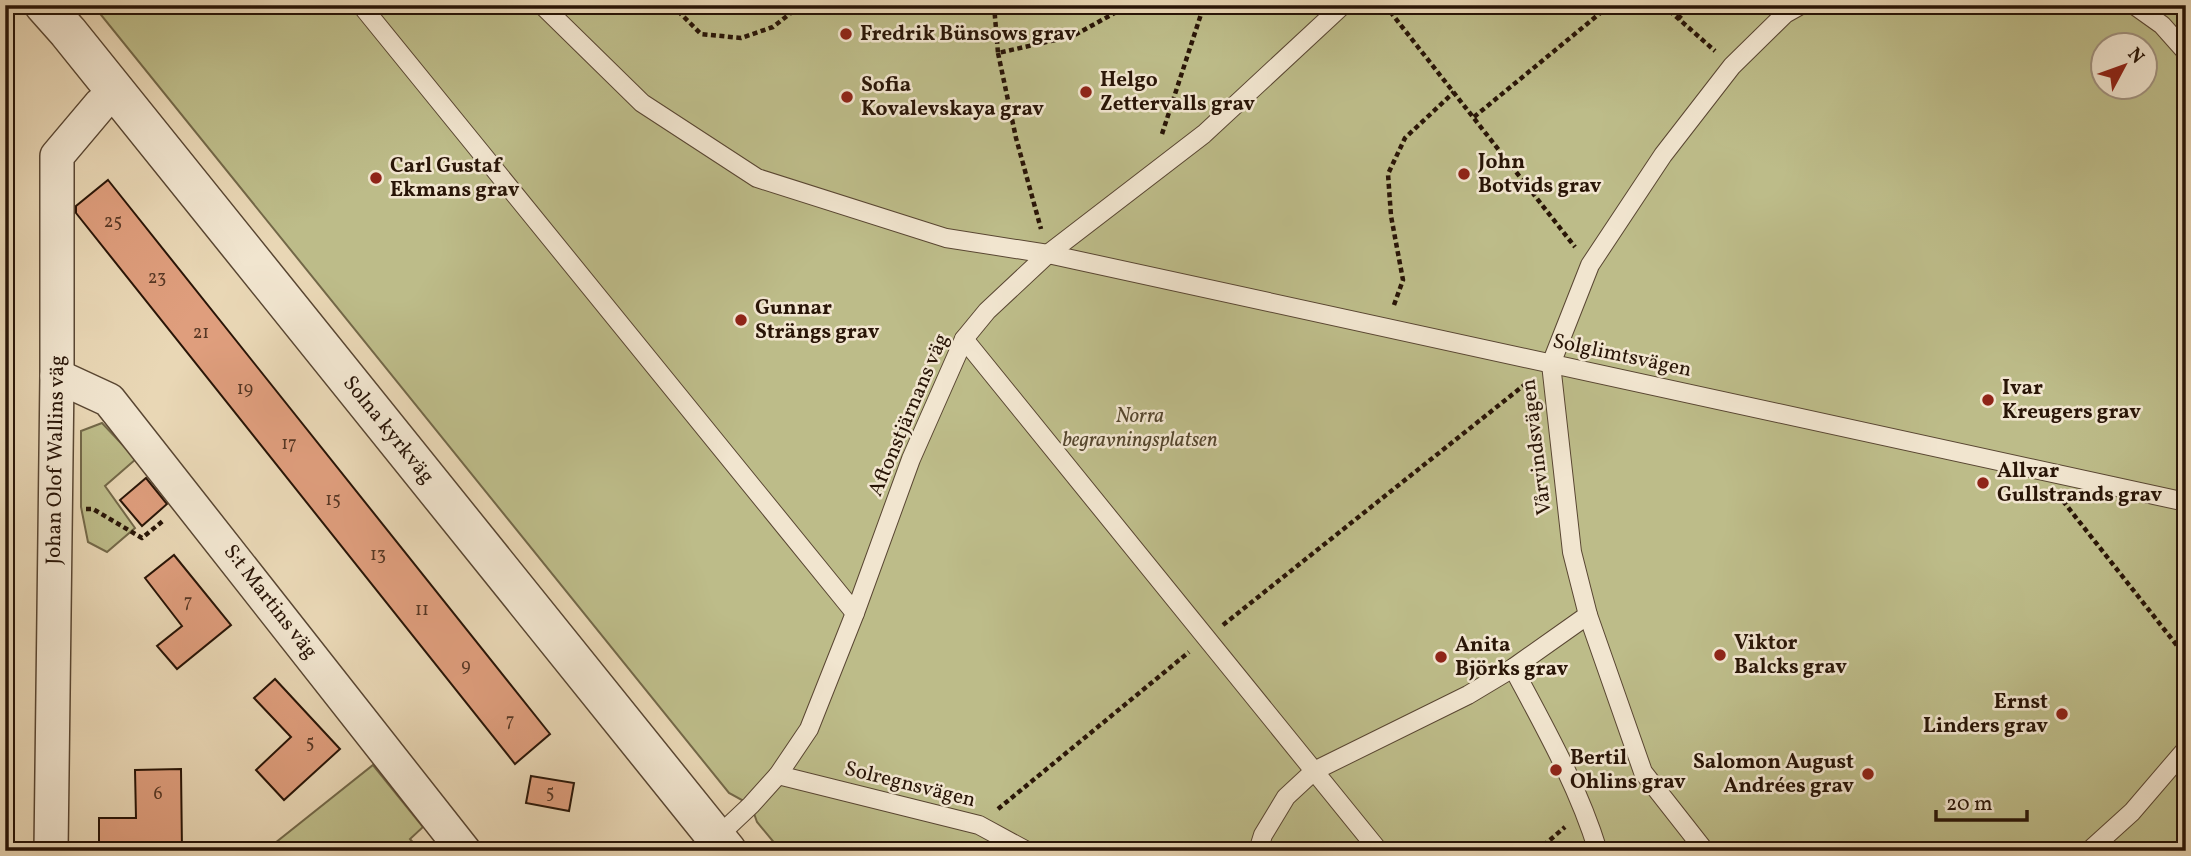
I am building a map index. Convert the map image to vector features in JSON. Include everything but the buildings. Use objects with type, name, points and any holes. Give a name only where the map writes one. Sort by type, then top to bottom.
[{"type":"street","name":"Solna kyrkväg","points":[[43,7],[116,91],[716,846]]},
{"type":"street","name":"Johan Olof Wallins väg","points":[[51,851],[57,156],[100,105],[116,91]]},
{"type":"street","name":"S:t Martins väg","points":[[57,376],[109,400],[464,851]]},
{"type":"lane","points":[[361,5],[855,612]]},
{"type":"lane","name":"Solglimtsvägen","points":[[542,5],[642,103],[757,178],[946,238],[1048,254],[2186,502]]},
{"type":"lane","name":"Aftonstjärnans väg","points":[[716,846],[778,775],[809,729],[911,459],[964,340],[987,311],[1048,254],[1204,134],[1343,5]]},
{"type":"lane","name":"Vårvindsvägen","points":[[1705,851],[1643,772],[1588,615],[1572,552],[1551,363],[1590,265],[1663,155],[1732,66],[1785,14],[1801,5]]},
{"type":"lane","points":[[2134,5],[2162,25],[2186,52]]},
{"type":"lane","points":[[964,340],[1208,637],[1379,851]]},
{"type":"lane","points":[[1258,851],[1263,835],[1286,797],[1314,771],[1468,695],[1513,668],[1588,615]]},
{"type":"lane","points":[[1513,668],[1562,758],[1586,810],[1598,851]]},
{"type":"lane","points":[[2089,851],[2132,812],[2186,749]]},
{"type":"lane","name":"Solregnsvägen","points":[[778,775],[979,825],[1027,851]]},
{"type":"path","points":[[672,5],[701,34],[741,38],[773,27],[801,5]]},
{"type":"path","points":[[994,5],[998,52],[1016,138],[1048,254]]},
{"type":"path","points":[[998,52],[1073,36],[1129,5]]},
{"type":"path","points":[[1148,175],[1204,5]]},
{"type":"path","points":[[1385,5],[1590,265]]},
{"type":"path","points":[[1474,117],[1610,5]]},
{"type":"path","points":[[1663,5],[1732,66]]},
{"type":"path","points":[[1678,19],[1690,5]]},
{"type":"path","points":[[1387,328],[1403,280],[1391,216],[1388,174],[1405,138],[1454,92]]},
{"type":"path","points":[[979,825],[1208,637],[1551,363]]},
{"type":"path","points":[[2038,469],[2186,657]]},
{"type":"path","points":[[55,511],[93,509],[142,538],[189,499]]},
{"type":"path","points":[[1536,851],[1586,810]]},
{"type":"green space","name":"Norra begravningsplatsen","points":[[93,5],[2186,5],[2186,851],[781,851],[757,822],[751,805],[729,793]]},
{"type":"green space","points":[[102,423],[136,459],[105,486],[135,528],[107,552],[88,542],[81,507],[81,431]]},
{"type":"green space","points":[[373,765],[423,827],[410,839],[420,851],[265,851]]},
{"type":"place","name":"Fredrik Bünsows grav","points":[[846,34]]},
{"type":"place","name":"Helgo Zettervalls grav","points":[[1086,92]]},
{"type":"place","name":"Sofia Kovalevskaya grav","points":[[847,97]]},
{"type":"place","name":"John Botvids grav","points":[[1464,174]]},
{"type":"place","name":"Carl Gustaf Ekmans grav","points":[[376,178]]},
{"type":"place","name":"Gunnar Strängs grav","points":[[741,320]]},
{"type":"place","name":"Ivar Kreugers grav","points":[[1988,400]]},
{"type":"place","name":"Allvar Gullstrands grav","points":[[1983,483]]},
{"type":"place","name":"Viktor Balcks grav","points":[[1720,655]]},
{"type":"place","name":"Anita Björks grav","points":[[1441,657]]},
{"type":"place","name":"Ernst Linders grav","points":[[2062,714]]},
{"type":"place","name":"Bertil Ohlins grav","points":[[1556,770]]},
{"type":"place","name":"Salomon August Andrées grav","points":[[1868,774]]}]
